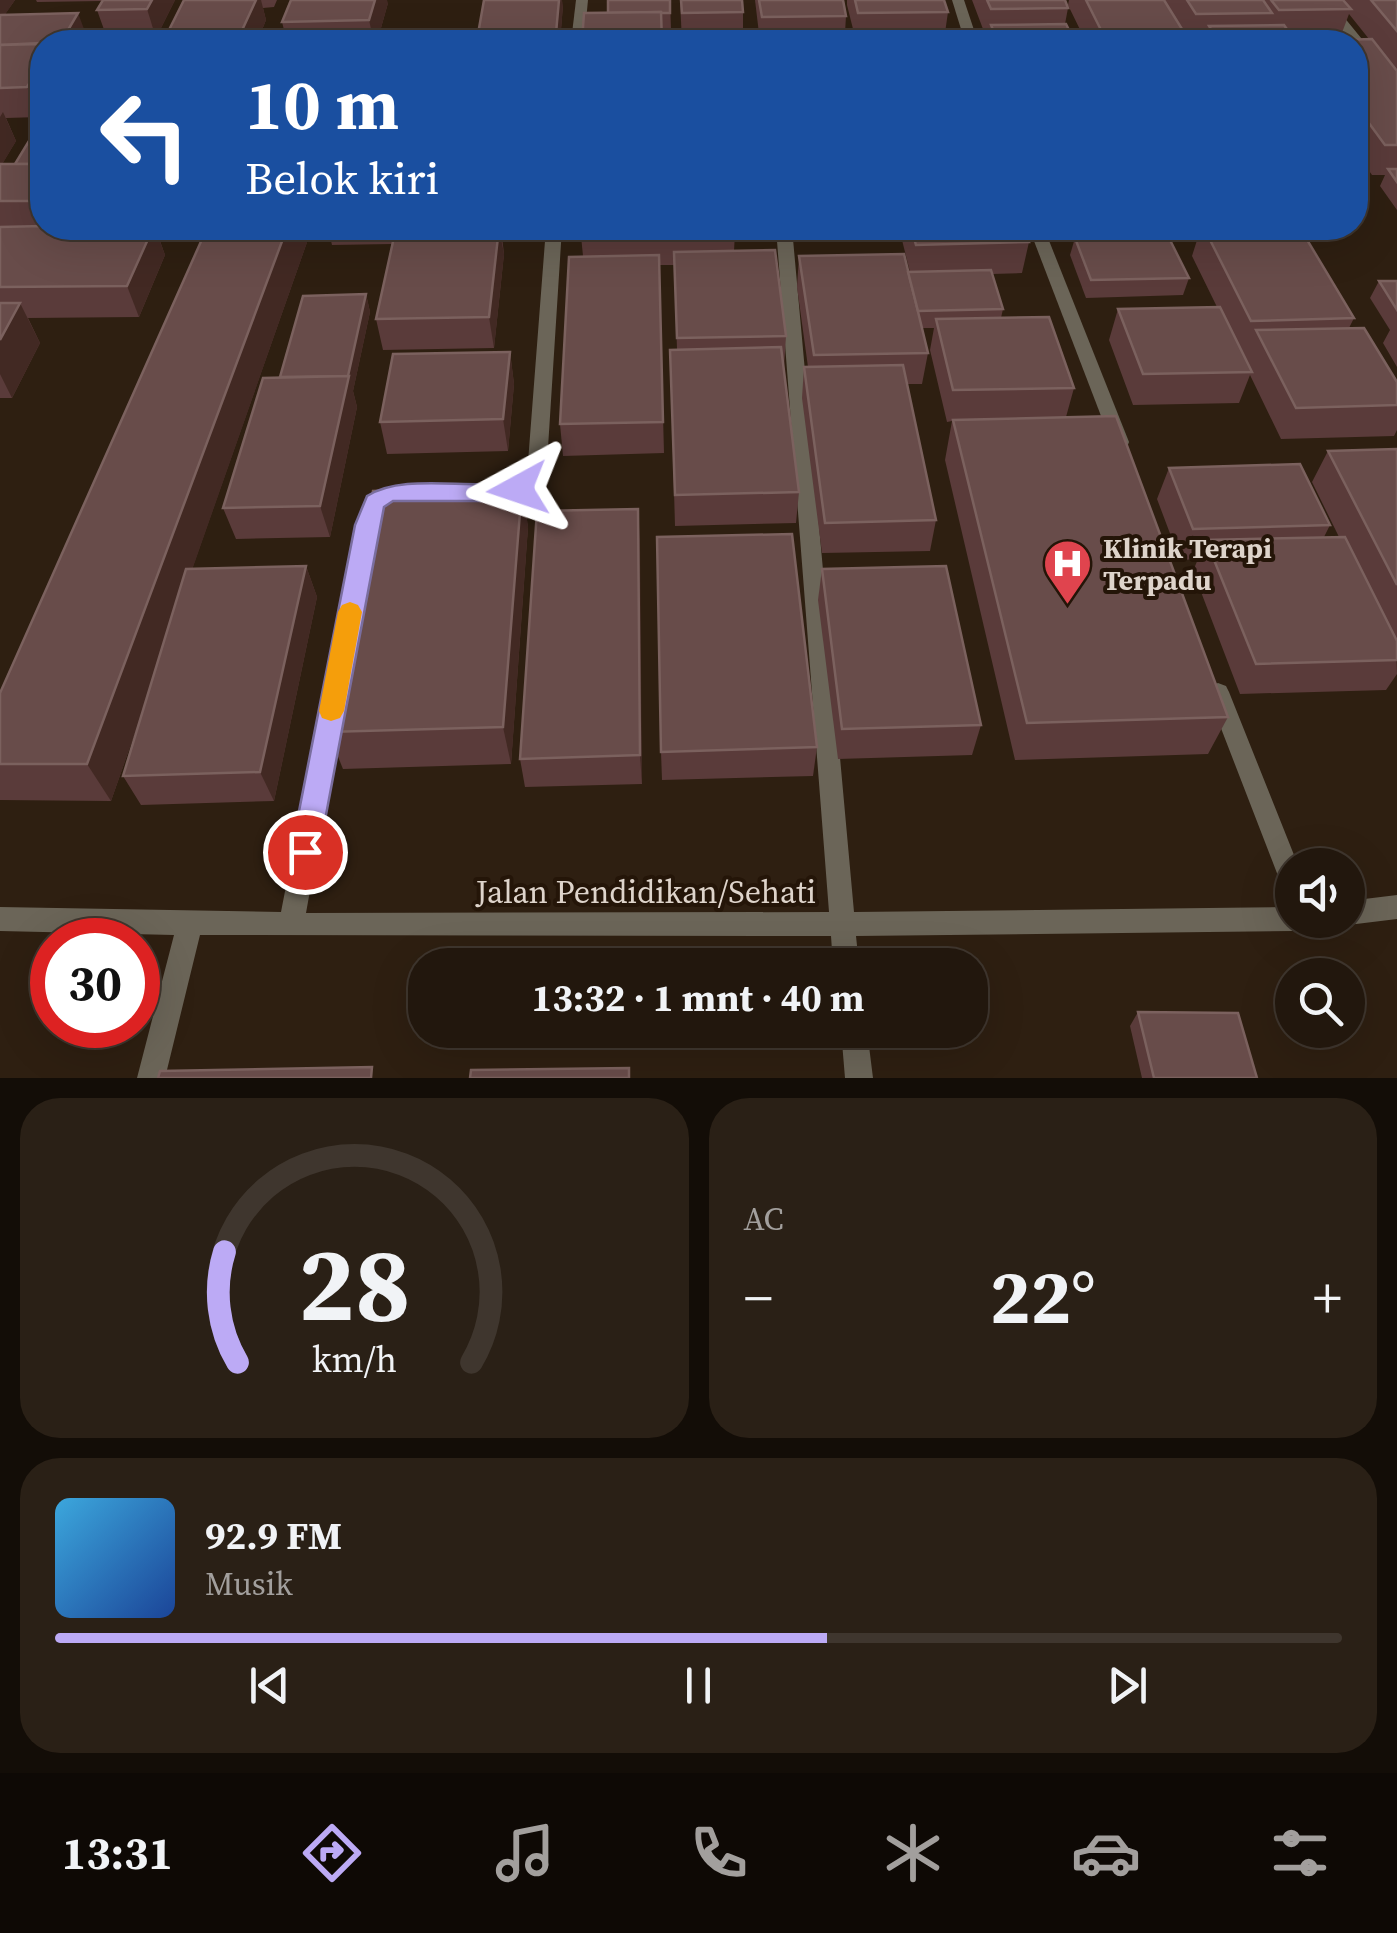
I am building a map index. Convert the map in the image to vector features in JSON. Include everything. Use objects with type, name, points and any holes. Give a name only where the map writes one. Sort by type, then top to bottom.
[{"type":"street","points":[[579,30],[582,0]]},
{"type":"street","points":[[958,0],[968,30]]},
{"type":"street","points":[[1323,0],[1347,30]]},
{"type":"street","points":[[1368,55],[1397,91]]},
{"type":"street","points":[[479,493],[518,489],[536,479],[553,240]]},
{"type":"street","points":[[785,240],[844,948]]},
{"type":"street","points":[[1041,240],[1129,464]]},
{"type":"street","points":[[291,924],[366,525],[374,502],[388,493],[406,493]]},
{"type":"street","points":[[1207,663],[1279,848]]},
{"type":"street","points":[[1365,911],[1397,906]]},
{"type":"street","name":"Jalan Pendidikan/Sehati","points":[[0,919],[190,924],[1275,919]]},
{"type":"street","points":[[151,1078],[190,924]]},
{"type":"street","points":[[856,1048],[860,1078]]},
{"type":"building","points":[[103,0],[152,0],[147,9],[97,10]]},
{"type":"building","points":[[184,0],[256,0],[242,30],[169,30]]},
{"type":"building","points":[[291,0],[375,0],[369,20],[282,22]]},
{"type":"building","points":[[484,0],[559,0],[556,30],[479,30]]},
{"type":"building","points":[[608,0],[670,0],[670,13],[608,13]]},
{"type":"building","points":[[681,0],[742,0],[743,12],[682,13]]},
{"type":"building","points":[[759,0],[843,0],[846,16],[762,17]]},
{"type":"building","points":[[855,0],[944,0],[948,12],[858,13]]},
{"type":"building","points":[[987,0],[1065,0],[1068,8],[991,9]]},
{"type":"building","points":[[1086,0],[1164,0],[1182,29],[1101,30]]},
{"type":"building","points":[[1187,0],[1263,0],[1272,13],[1196,14]]},
{"type":"building","points":[[1271,0],[1343,0],[1351,9],[1279,10]]},
{"type":"building","points":[[1371,0],[1397,0],[1397,31]]},
{"type":"building","points":[[661,12],[662,30],[583,30],[584,13]]},
{"type":"building","points":[[78,13],[68,30],[30,30],[30,44],[0,45],[0,15]]},
{"type":"building","points":[[1066,24],[1069,30],[993,30],[991,25]]},
{"type":"building","points":[[1284,25],[1288,30],[1212,30],[1209,26]]},
{"type":"building","points":[[1368,39],[1372,39],[1397,71],[1397,145],[1385,145],[1368,122]]},
{"type":"building","points":[[30,44],[27,87],[0,88],[0,45]]},
{"type":"building","points":[[30,139],[30,164],[15,164]]},
{"type":"building","points":[[0,164],[30,164],[30,201],[0,201]]},
{"type":"building","points":[[30,226],[30,240],[148,240],[127,286],[0,287],[0,227]]},
{"type":"building","points":[[202,240],[283,240],[87,764],[0,764],[0,693]]},
{"type":"building","points":[[393,240],[498,240],[489,317],[376,319]]},
{"type":"building","points":[[915,240],[1029,242],[916,245]]},
{"type":"building","points":[[1076,240],[1170,240],[1189,278],[1091,280]]},
{"type":"building","points":[[1210,240],[1307,240],[1354,318],[1251,321]]},
{"type":"building","points":[[775,250],[786,336],[677,338],[674,252]]},
{"type":"building","points":[[904,254],[928,353],[814,355],[799,256]]},
{"type":"building","points":[[659,255],[663,422],[560,424],[569,257]]},
{"type":"building","points":[[991,270],[1003,309],[918,311],[908,272]]},
{"type":"building","points":[[1379,281],[1397,281],[1397,310]]},
{"type":"building","points":[[366,294],[348,376],[280,377],[303,296]]},
{"type":"building","points":[[0,303],[20,303],[0,340]]},
{"type":"building","points":[[1220,307],[1252,372],[1143,374],[1118,309]]},
{"type":"building","points":[[1049,317],[1074,388],[953,390],[936,319]]},
{"type":"building","points":[[1364,328],[1397,382],[1397,405],[1296,408],[1256,330]]},
{"type":"building","points":[[781,347],[799,492],[675,495],[670,350]]},
{"type":"building","points":[[510,352],[503,419],[380,422],[393,354]]},
{"type":"building","points":[[903,365],[936,520],[825,523],[804,367]]},
{"type":"building","points":[[349,376],[320,506],[223,508],[263,378]]},
{"type":"building","name":"Klinik Terapi Terpadu","points":[[1116,416],[1228,717],[1027,723],[953,420]]},
{"type":"building","points":[[1397,449],[1397,585],[1328,451]]},
{"type":"building","points":[[1300,464],[1330,525],[1193,529],[1169,468]]},
{"type":"building","points":[[522,487],[503,727],[328,732],[373,491]]},
{"type":"building","points":[[638,509],[640,755],[520,759],[537,511]]},
{"type":"building","points":[[792,534],[817,747],[661,752],[657,537]]},
{"type":"building","points":[[1345,537],[1397,641],[1397,660],[1256,664],[1206,540]]},
{"type":"building","points":[[306,566],[260,772],[123,776],[186,569]]},
{"type":"building","points":[[946,566],[981,725],[842,729],[822,569]]},
{"type":"building","points":[[1138,1012],[1238,1013],[1257,1078],[1154,1078]]},
{"type":"building","points":[[372,1067],[371,1078],[158,1078],[160,1071]]},
{"type":"building","points":[[629,1068],[629,1078],[470,1078],[471,1070]]},
{"type":"slow traffic","points":[[331,711],[350,612]]},
{"type":"place","name":"Klinik Terapi Terpadu","points":[[1068,606]]},
{"type":"route","points":[[305,852],[366,525],[374,502],[388,493],[497,493],[518,489]]}]
